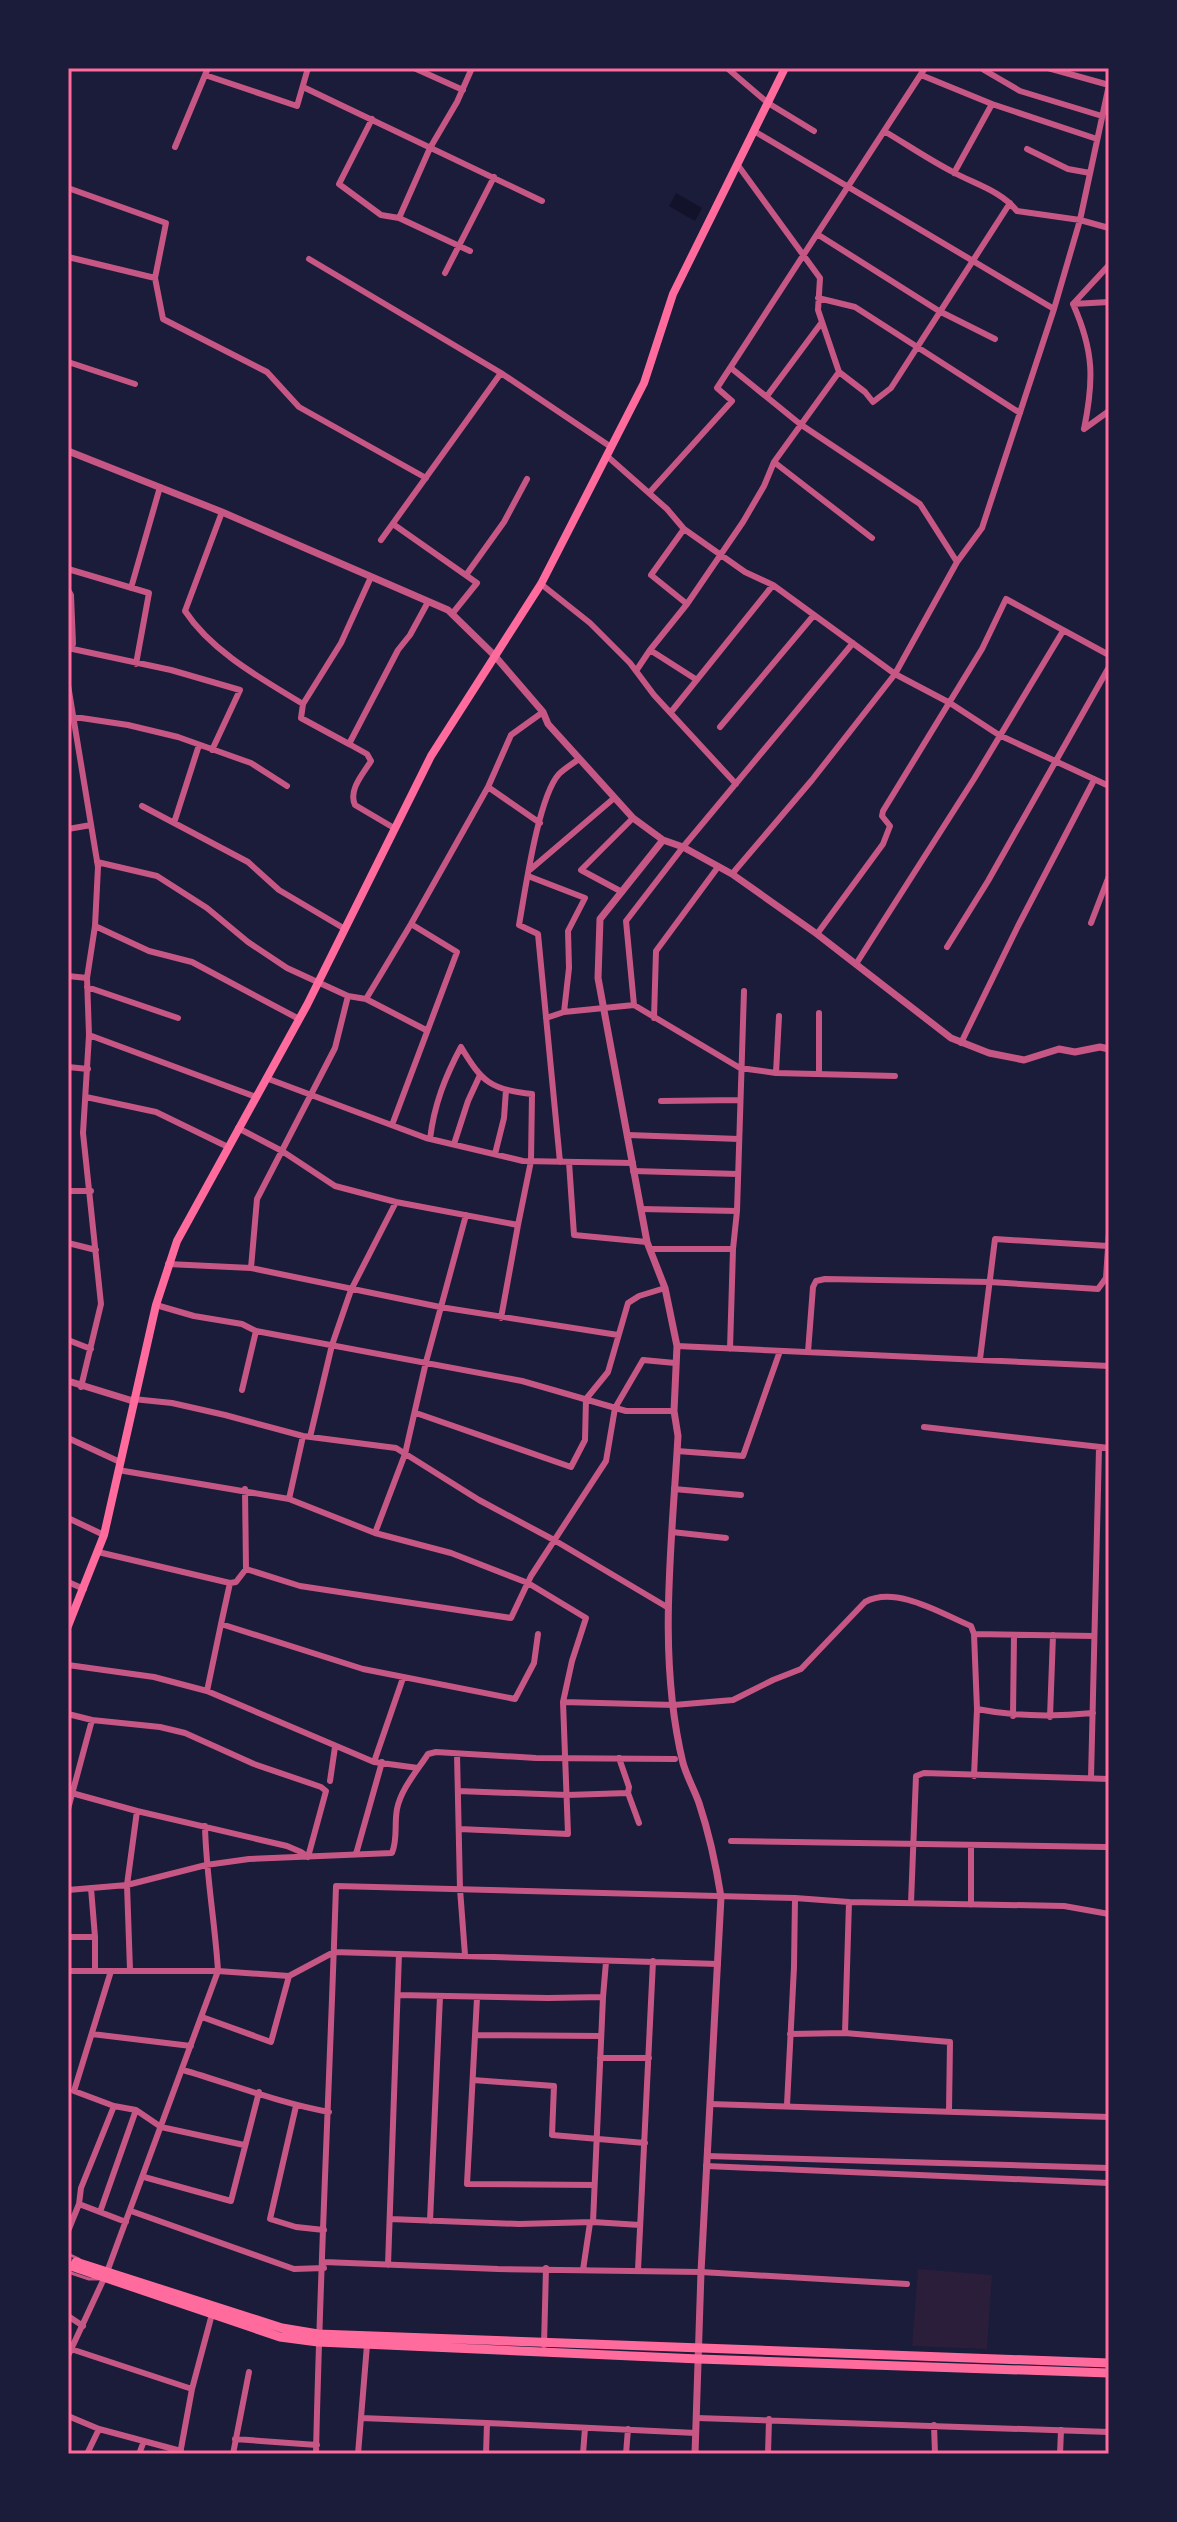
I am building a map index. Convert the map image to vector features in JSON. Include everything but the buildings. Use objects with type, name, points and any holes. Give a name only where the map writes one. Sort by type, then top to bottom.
[{"type":"main road","points":[[68,1626],[104,1535],[156,1305],[177,1241],[299,1019],[431,756],[541,584],[644,383],[673,294],[785,68]]},
{"type":"main road","points":[[68,2260],[104,2277],[280,2337],[699,2354],[1109,2363]]},
{"type":"main road","points":[[104,2277],[318,2338],[367,2345],[544,2348]]},
{"type":"main road","points":[[956,2362],[1109,2373]]},
{"type":"street","points":[[175,147],[206,72],[297,106],[308,68]]},
{"type":"street","points":[[414,68],[463,90]]},
{"type":"street","points":[[399,218],[430,148],[472,68]]},
{"type":"street","points":[[727,68],[768,103],[814,131]]},
{"type":"street","points":[[986,68],[984,70],[1020,91],[1102,116]]},
{"type":"street","points":[[732,874],[812,780],[895,674],[957,562],[982,528],[1080,220],[1109,85],[1048,68]]},
{"type":"street","points":[[649,493],[732,401],[717,388],[923,71],[992,104],[1097,139]]},
{"type":"street","points":[[303,87],[542,201]]},
{"type":"street","points":[[954,173],[992,104]]},
{"type":"street","points":[[372,119],[339,184],[381,215],[399,218],[470,251]]},
{"type":"street","points":[[754,131],[1054,309]]},
{"type":"street","points":[[884,131],[954,173],[984,186],[1017,211],[1080,220],[1109,228]]},
{"type":"street","points":[[1027,149],[1068,169],[1090,173]]},
{"type":"street","points":[[737,164],[820,278],[818,310],[839,372],[873,402],[891,388],[1010,203]]},
{"type":"street","points":[[445,273],[494,177]]},
{"type":"street","points":[[68,188],[166,223],[155,278],[163,319],[267,372],[299,407],[426,478]]},
{"type":"street","points":[[817,234],[939,311],[995,339]]},
{"type":"street","points":[[68,257],[155,278]]},
{"type":"street","points":[[309,259],[501,373],[609,451],[684,529],[745,572],[773,585],[895,674],[950,703],[999,735],[1109,786]]},
{"type":"street","points":[[1073,304],[1109,265]]},
{"type":"street","points":[[818,298],[855,307],[1020,413]]},
{"type":"street","points":[[1073,304],[1109,302]]},
{"type":"street","points":[[1073,304],[1086,336],[1092,387],[1084,429],[1109,411]]},
{"type":"street","points":[[767,396],[822,322]]},
{"type":"street","points":[[68,362],[135,384]]},
{"type":"street","points":[[731,368],[800,424],[920,504],[957,562]]},
{"type":"street","points":[[636,671],[720,556],[764,486],[774,462],[839,372]]},
{"type":"street","points":[[381,540],[501,373]]},
{"type":"street","points":[[68,451],[222,512],[452,614],[494,655],[543,712],[548,724],[633,818],[663,840],[683,847],[732,874],[817,934],[951,1038],[989,1053],[1024,1060],[1059,1049],[1075,1052],[1100,1047],[1109,1049]]},
{"type":"street","points":[[774,462],[872,538]]},
{"type":"street","points":[[466,575],[504,522],[527,479]]},
{"type":"street","points":[[131,588],[160,487]]},
{"type":"street","points":[[222,512],[185,611],[194,625],[246,668],[303,704]]},
{"type":"street","points":[[393,524],[477,583],[452,614]]},
{"type":"street","points":[[684,529],[651,575],[687,604]]},
{"type":"street","points":[[68,569],[149,593],[136,664]]},
{"type":"street","points":[[371,577],[341,643],[303,704],[301,718],[367,754],[371,761],[352,793],[352,800],[355,805],[394,828]]},
{"type":"street","points":[[541,584],[590,623],[736,784]]},
{"type":"street","points":[[671,712],[773,585]]},
{"type":"street","points":[[68,590],[71,595],[73,644],[68,647]]},
{"type":"street","points":[[817,934],[883,844],[890,826],[882,816],[883,811],[982,649],[1006,599],[1109,655]]},
{"type":"street","points":[[349,744],[398,650],[428,602]]},
{"type":"street","points":[[720,727],[814,615]]},
{"type":"street","points":[[856,964],[974,779],[1063,631]]},
{"type":"street","points":[[634,1005],[626,921],[683,847],[853,643]]},
{"type":"street","points":[[68,647],[240,690],[212,750]]},
{"type":"street","points":[[650,650],[697,680]]},
{"type":"street","points":[[947,947],[988,881],[1109,667]]},
{"type":"street","points":[[68,685],[70,716],[97,862],[95,926],[87,978],[89,1035],[83,1133],[101,1304],[81,1387]]},
{"type":"street","points":[[366,999],[488,787],[511,735],[543,712]]},
{"type":"street","points":[[70,716],[128,725],[199,745],[251,763],[287,786]]},
{"type":"street","points":[[174,823],[199,745]]},
{"type":"street","points":[[68,755],[79,758]]},
{"type":"street","points":[[560,1162],[538,934],[519,925],[540,823],[557,775],[579,759]]},
{"type":"street","points":[[961,1043],[1094,780]]},
{"type":"street","points":[[488,787],[540,823]]},
{"type":"street","points":[[529,873],[613,799]]},
{"type":"street","points":[[142,806],[248,862],[279,890],[345,929]]},
{"type":"street","points":[[622,892],[581,870],[633,818]]},
{"type":"street","points":[[68,829],[91,825]]},
{"type":"street","points":[[663,840],[600,919],[598,978],[641,1209],[649,1246],[665,1288],[677,1346],[674,1411],[678,1436],[667,1607],[674,1705],[684,1764],[700,1805],[721,1897],[701,2272],[695,2454]]},
{"type":"street","points":[[97,862],[157,876],[207,908],[274,959],[348,996],[366,999],[426,1030]]},
{"type":"street","points":[[654,1018],[656,951],[718,867]]},
{"type":"street","points":[[529,873],[585,898],[568,931],[569,968],[564,1012]]},
{"type":"street","points":[[1091,923],[1109,876]]},
{"type":"street","points":[[392,1125],[457,952],[411,924]]},
{"type":"street","points":[[95,926],[149,951],[192,962],[299,1019]]},
{"type":"street","points":[[68,976],[87,978]]},
{"type":"street","points":[[87,987],[178,1018]]},
{"type":"street","points":[[730,1349],[744,991]]},
{"type":"street","points":[[251,1268],[257,1199],[335,1048],[348,996]]},
{"type":"street","points":[[546,1018],[564,1012],[634,1005],[740,1068],[776,1073],[895,1076]]},
{"type":"street","points":[[819,1013],[819,1074]]},
{"type":"street","points":[[776,1073],[779,1016]]},
{"type":"street","points":[[89,1035],[256,1097]]},
{"type":"street","points":[[430,1139],[432,1120],[444,1080],[461,1047],[490,1086],[532,1094],[531,1161],[501,1318]]},
{"type":"street","points":[[68,1067],[88,1069]]},
{"type":"street","points":[[454,1144],[480,1075]]},
{"type":"street","points":[[266,1078],[430,1139],[495,1154],[531,1161],[738,1174]]},
{"type":"street","points":[[495,1154],[504,1118],[506,1090]]},
{"type":"street","points":[[86,1097],[156,1112],[228,1147]]},
{"type":"street","points":[[661,1101],[740,1100]]},
{"type":"street","points":[[238,1128],[282,1151],[335,1186],[396,1202],[518,1225]]},
{"type":"street","points":[[628,1135],[739,1139]]},
{"type":"street","points":[[569,1162],[574,1235],[649,1246],[733,1249]]},
{"type":"street","points":[[68,1191],[91,1191]]},
{"type":"street","points":[[289,1499],[332,1345],[351,1290],[396,1202]]},
{"type":"street","points":[[641,1209],[737,1211]]},
{"type":"street","points":[[375,1533],[405,1454],[440,1307],[466,1215]]},
{"type":"street","points":[[808,1352],[816,1281],[990,1282],[1098,1289],[1106,1278],[1109,1233]]},
{"type":"street","points":[[980,1359],[995,1239],[1108,1246]]},
{"type":"street","points":[[68,1243],[96,1250]]},
{"type":"street","points":[[168,1264],[251,1268],[440,1307],[618,1335]]},
{"type":"street","points":[[416,1413],[571,1467],[585,1440],[586,1399],[608,1372],[628,1303],[665,1288]]},
{"type":"street","points":[[156,1305],[194,1316],[242,1324],[256,1331],[522,1381],[626,1411],[674,1411]]},
{"type":"street","points":[[242,1390],[256,1331]]},
{"type":"street","points":[[68,1340],[91,1349]]},
{"type":"street","points":[[677,1346],[1109,1366]]},
{"type":"street","points":[[677,1451],[743,1456],[780,1351]]},
{"type":"street","points":[[246,1569],[300,1586],[511,1618],[554,1540],[606,1461],[615,1408],[643,1360],[675,1363]]},
{"type":"street","points":[[68,1381],[133,1400],[172,1403],[306,1436],[396,1448],[479,1500],[667,1607]]},
{"type":"street","points":[[924,1427],[1109,1448]]},
{"type":"street","points":[[68,1438],[119,1466],[289,1499],[375,1533],[451,1553],[528,1583],[586,1618],[563,1702],[568,1834],[459,1829]]},
{"type":"street","points":[[1091,1778],[1099,1448]]},
{"type":"street","points":[[98,1552],[236,1582],[246,1569],[245,1489]]},
{"type":"street","points":[[674,1489],[741,1495]]},
{"type":"street","points":[[68,1518],[104,1535]]},
{"type":"street","points":[[672,1532],[726,1538]]},
{"type":"street","points":[[68,1582],[84,1589]]},
{"type":"street","points":[[207,1691],[230,1583]]},
{"type":"street","points":[[563,1702],[674,1705],[733,1700],[801,1669],[865,1602],[873,1598],[904,1599],[971,1626],[974,1634],[977,1709],[974,1776]]},
{"type":"street","points":[[221,1624],[316,1656],[403,1678],[515,1699],[534,1663],[538,1634]]},
{"type":"street","points":[[974,1634],[1094,1636]]},
{"type":"street","points":[[1013,1716],[1014,1635]]},
{"type":"street","points":[[1050,1717],[1053,1635]]},
{"type":"street","points":[[68,1665],[154,1677],[207,1691],[335,1747],[378,1762],[419,1768]]},
{"type":"street","points":[[356,1854],[378,1762],[403,1678]]},
{"type":"street","points":[[977,1709],[1013,1716],[1093,1713]]},
{"type":"street","points":[[68,1714],[185,1733],[254,1764],[321,1787],[326,1791],[310,1840],[308,1857]]},
{"type":"street","points":[[68,1809],[92,1720]]},
{"type":"street","points":[[330,1781],[335,1747]]},
{"type":"street","points":[[68,1890],[127,1885],[206,1865],[249,1859],[392,1853],[397,1841],[397,1809],[403,1792],[428,1754],[675,1759]]},
{"type":"street","points":[[457,1754],[465,1955]]},
{"type":"street","points":[[619,1758],[639,1823]]},
{"type":"street","points":[[911,1903],[916,1776],[924,1773],[1109,1779]]},
{"type":"street","points":[[458,1791],[567,1795],[628,1793]]},
{"type":"street","points":[[70,1793],[287,1846],[308,1857]]},
{"type":"street","points":[[130,1970],[127,1885],[137,1811]]},
{"type":"street","points":[[192,2389],[70,2353],[131,2211],[218,1971],[215,1919],[206,1865],[205,1826]]},
{"type":"street","points":[[731,1841],[1105,1847]]},
{"type":"street","points":[[971,1846],[971,1905]]},
{"type":"street","points":[[316,2454],[336,1886],[1064,1906],[1109,1914]]},
{"type":"street","points":[[91,1888],[95,1971]]},
{"type":"street","points":[[787,2105],[795,1898]]},
{"type":"street","points":[[845,2033],[849,1902]]},
{"type":"street","points":[[68,1937],[95,1937]]},
{"type":"street","points":[[68,1971],[218,1971],[289,1976],[334,1952],[718,1964]]},
{"type":"street","points":[[388,2265],[399,1954]]},
{"type":"street","points":[[638,2270],[653,1961]]},
{"type":"street","points":[[583,2270],[592,2222],[606,1962]]},
{"type":"street","points":[[111,1971],[74,2091],[114,2106],[136,2110],[161,2127],[244,2145]]},
{"type":"street","points":[[202,2017],[271,2042],[289,1976]]},
{"type":"street","points":[[398,1995],[603,1997]]},
{"type":"street","points":[[430,2221],[440,1996]]},
{"type":"street","points":[[477,1998],[467,2184],[594,2185]]},
{"type":"street","points":[[790,2034],[845,2033],[950,2042],[949,2111]]},
{"type":"street","points":[[92,2034],[191,2046]]},
{"type":"street","points":[[475,2035],[601,2036]]},
{"type":"street","points":[[600,2058],[649,2058]]},
{"type":"street","points":[[183,2070],[296,2106],[329,2112]]},
{"type":"street","points":[[473,2080],[554,2086],[552,2135],[645,2143]]},
{"type":"street","points":[[144,2177],[231,2201],[259,2092]]},
{"type":"street","points":[[710,2104],[1109,2117]]},
{"type":"street","points":[[68,2231],[79,2204],[81,2188],[114,2106]]},
{"type":"street","points":[[296,2106],[270,2219],[296,2227],[324,2230]]},
{"type":"street","points":[[100,2212],[136,2110]]},
{"type":"street","points":[[707,2156],[1109,2168]]},
{"type":"street","points":[[706,2166],[1109,2183]]},
{"type":"street","points":[[79,2204],[126,2222]]},
{"type":"street","points":[[131,2211],[294,2269],[324,2265],[388,2265],[638,2270],[907,2284]]},
{"type":"street","points":[[390,2219],[640,2225]]},
{"type":"street","points":[[544,2348],[546,2268]]},
{"type":"street","points":[[68,2416],[99,2429],[181,2453],[192,2389],[212,2314]]},
{"type":"street","points":[[68,2316],[83,2326]]},
{"type":"street","points":[[358,2454],[367,2345]]},
{"type":"street","points":[[233,2454],[249,2372]]},
{"type":"street","points":[[361,2418],[696,2433]]},
{"type":"street","points":[[697,2418],[1109,2432]]},
{"type":"street","points":[[768,2454],[769,2419]]},
{"type":"street","points":[[486,2454],[487,2423]]},
{"type":"street","points":[[934,2425],[935,2454]]},
{"type":"street","points":[[583,2454],[585,2428]]},
{"type":"street","points":[[87,2454],[99,2429]]},
{"type":"street","points":[[626,2454],[628,2429]]},
{"type":"street","points":[[1060,2454],[1061,2430]]},
{"type":"street","points":[[235,2439],[317,2445]]},
{"type":"street","points":[[139,2454],[144,2441]]},
{"type":"lane","points":[[68,2272],[89,2279],[104,2277]]},
{"type":"shaded area","points":[[676,193],[702,208],[695,221],[669,206]]},
{"type":"shaded area","points":[[918,2269],[992,2275],[987,2349],[912,2346]]}]
